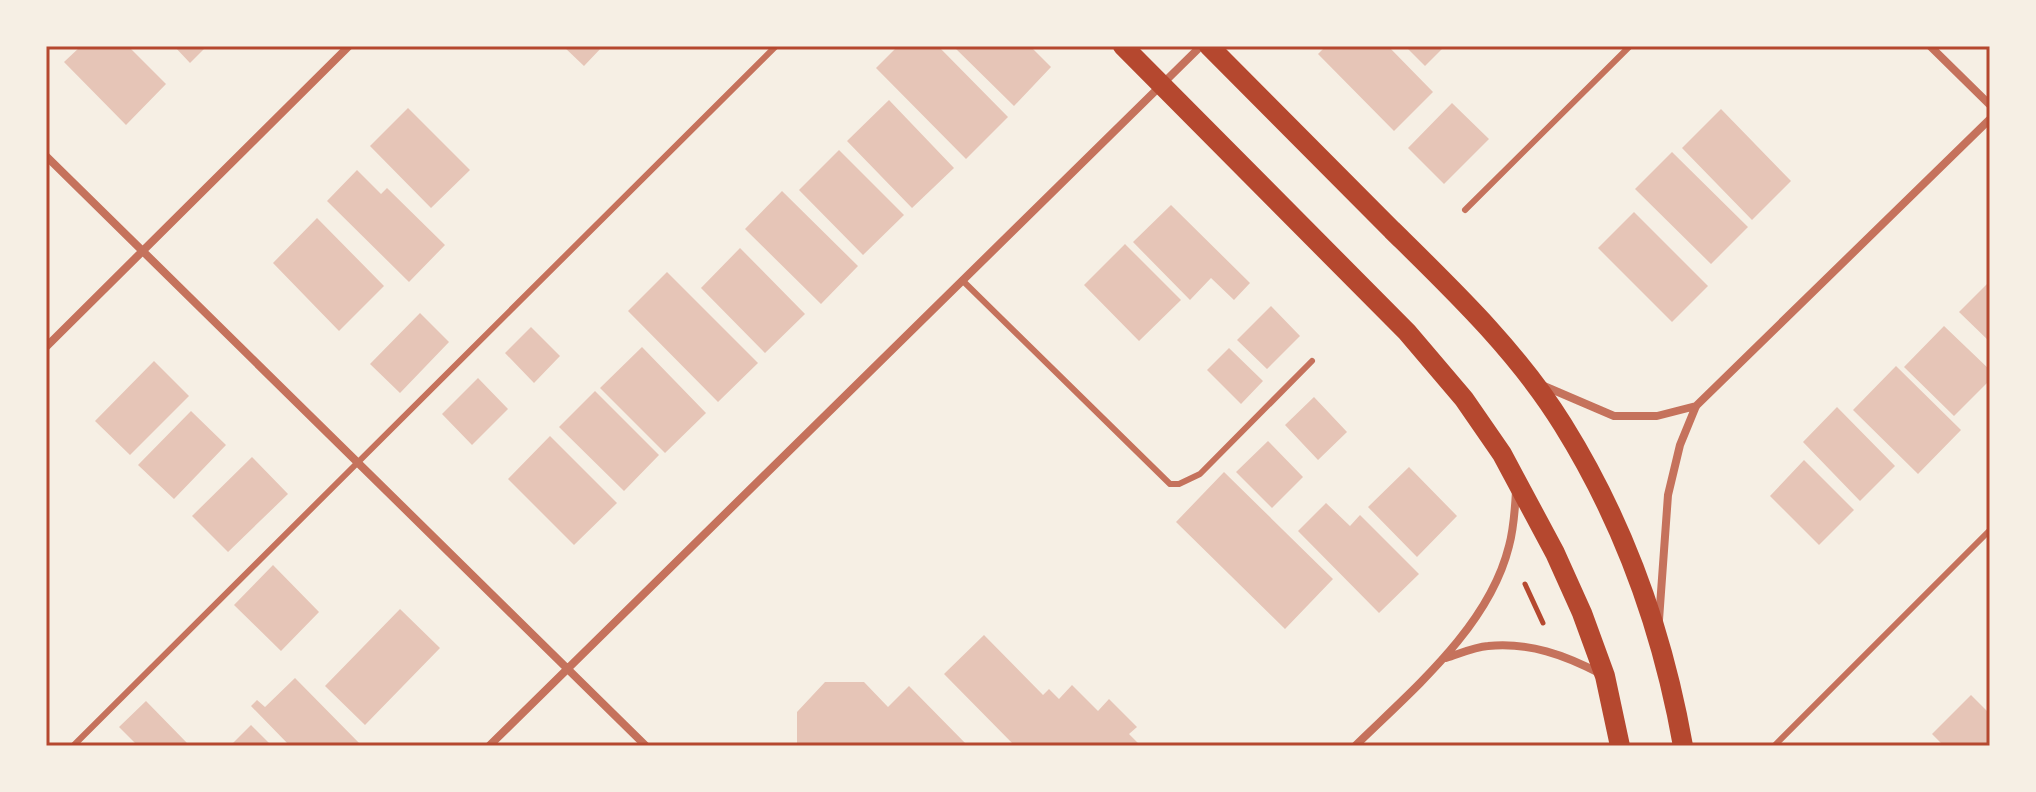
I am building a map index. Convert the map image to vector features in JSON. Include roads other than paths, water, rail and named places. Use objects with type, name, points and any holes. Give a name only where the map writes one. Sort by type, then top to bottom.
[{"type":"main road","points":[[1123,46],[1407,332],[1464,399],[1516,478],[1561,565],[1605,676],[1620,746]]},
{"type":"main road","points":[[1209,46],[1436,273],[1507,349],[1563,425],[1604,500],[1638,577],[1658,636],[1683,746]]},
{"type":"street","points":[[46,347],[349,46]]},
{"type":"street","points":[[489,746],[1201,46]]},
{"type":"street","points":[[1930,46],[1990,105]]},
{"type":"street","points":[[1658,636],[1668,495],[1680,445],[1696,406],[1990,119]]},
{"type":"street","points":[[46,156],[646,746]]},
{"type":"street","points":[[1531,379],[1614,416],[1657,416],[1696,406]]},
{"type":"street","points":[[1355,746],[1445,658],[1477,613],[1498,577],[1510,545],[1516,478]]},
{"type":"street","points":[[1445,658],[1486,646],[1531,647],[1570,658],[1605,676]]},
{"type":"lane","points":[[73,746],[776,46]]},
{"type":"lane","points":[[1465,210],[1630,46]]},
{"type":"lane","points":[[962,280],[1170,484],[1179,484],[1200,474],[1312,361]]},
{"type":"lane","points":[[1774,746],[1990,530]]}]
